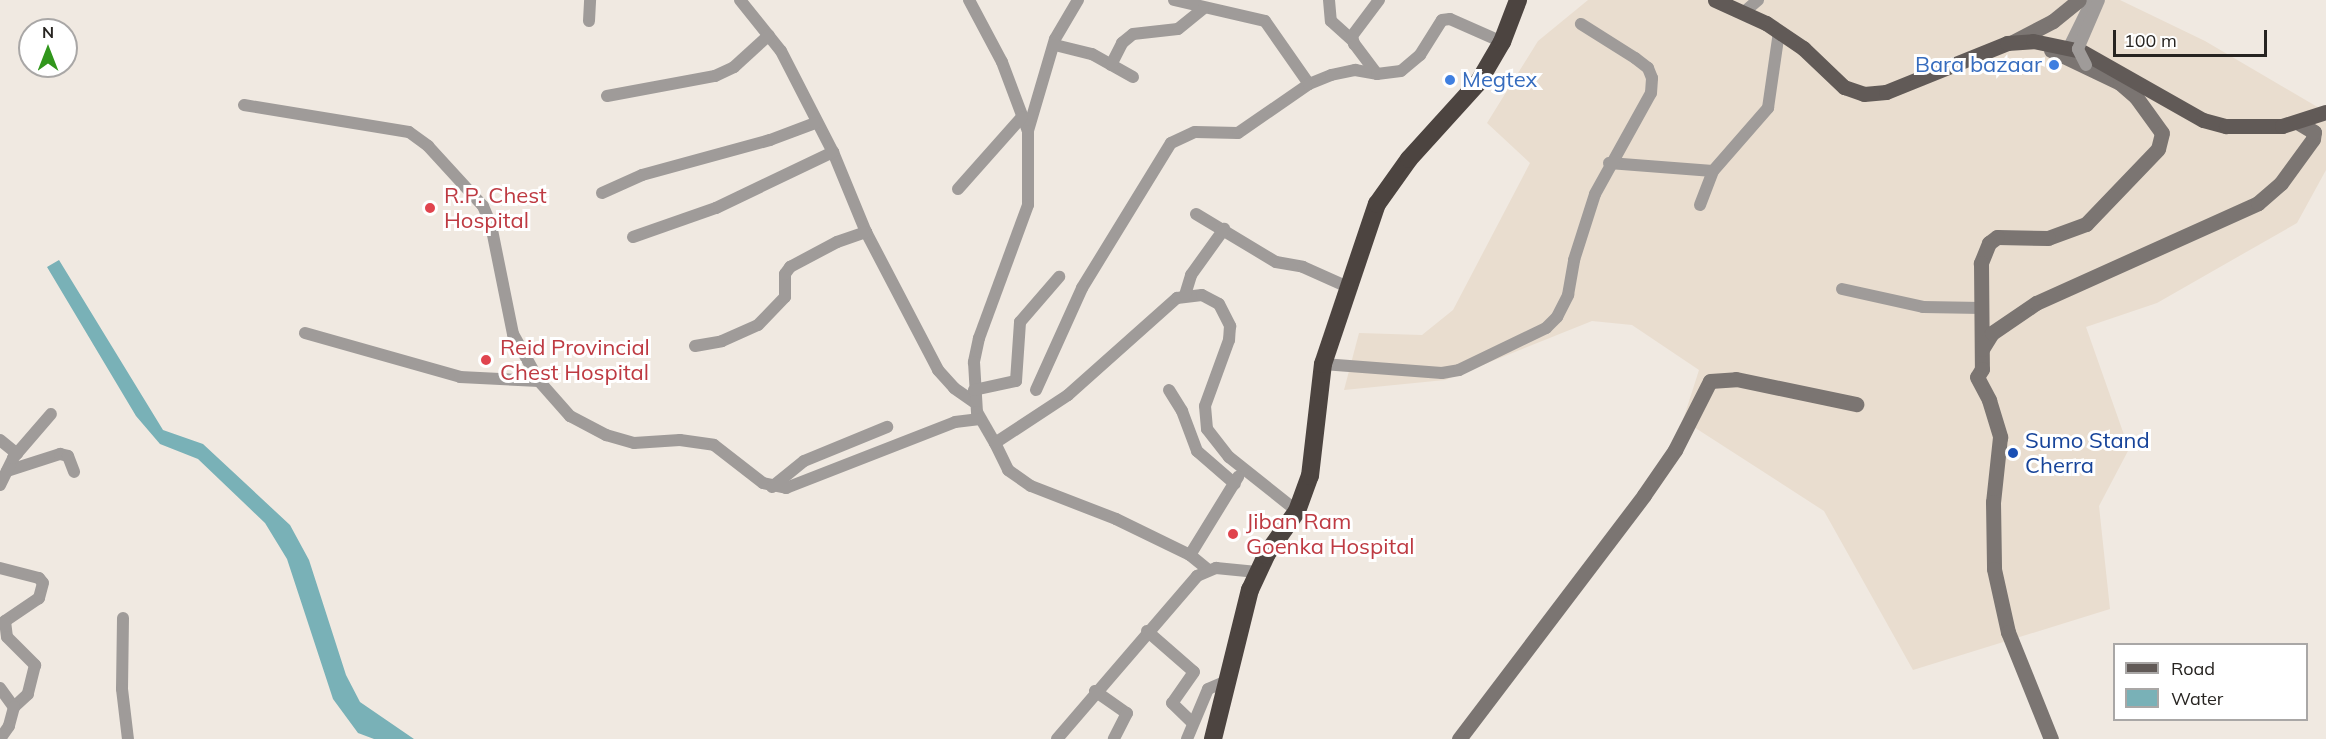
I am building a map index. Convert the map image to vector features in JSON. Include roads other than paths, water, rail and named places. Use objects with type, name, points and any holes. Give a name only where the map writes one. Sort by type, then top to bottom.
[{"type":"highway","points":[[1214,739],[1227,681],[1257,572],[1297,511],[1310,476],[1323,364],[1377,204],[1389,184],[1478,83],[1502,42],[1518,0]]},
{"type":"main road","points":[[1715,0],[1779,32],[1803,48],[1844,87],[1864,94],[1886,92],[2013,42],[2052,42],[2073,48],[2203,120],[2226,126],[2299,123],[2326,112]]},
{"type":"street","points":[[589,21],[590,0]]},
{"type":"street","points":[[740,0],[781,51],[815,123],[833,152],[866,232],[938,370],[954,388],[974,396],[1016,381],[1020,322],[1059,277]]},
{"type":"street","points":[[969,0],[1002,63],[1028,131]]},
{"type":"street","points":[[1174,0],[1203,9],[1244,13],[1265,21],[1310,84]]},
{"type":"street","points":[[1329,0],[1331,21],[1352,40],[1377,74]]},
{"type":"street","points":[[1352,40],[1354,29],[1379,0]]},
{"type":"street","points":[[1743,13],[1758,0]]},
{"type":"street","points":[[2013,42],[2053,21],[2079,0]]},
{"type":"street","points":[[2073,48],[2092,0]]},
{"type":"street","points":[[2073,48],[2099,0]]},
{"type":"street","points":[[1072,3],[1054,45],[1028,131],[1028,205],[978,339],[974,396],[980,419],[1008,470],[1031,486],[1116,519],[1190,555],[1207,569],[1257,572]]},
{"type":"street","points":[[1111,65],[1122,43],[1132,34],[1178,29],[1203,9]]},
{"type":"street","points":[[1036,390],[1082,288],[1171,143],[1195,132],[1238,133],[1310,84],[1344,72],[1377,74],[1409,66],[1445,20],[1502,42]]},
{"type":"street","points":[[1323,364],[1442,373],[1459,370],[1546,328],[1564,308],[1586,218],[1609,163],[1651,93],[1652,78],[1648,68],[1635,58],[1581,24]]},
{"type":"street","points":[[1700,205],[1713,171],[1768,108],[1779,32]]},
{"type":"street","points":[[607,96],[715,76],[734,67],[769,35]]},
{"type":"street","points":[[2013,42],[2060,52],[2086,64],[2136,97],[2158,124],[2161,143],[2086,224],[2048,238],[2005,235],[1989,243],[1981,263],[1982,369],[1977,377],[1989,400],[2000,437],[1993,502],[1998,597],[2008,632],[2051,739]]},
{"type":"street","points":[[1054,45],[1079,50],[1133,77]]},
{"type":"street","points":[[2073,48],[2086,64]]},
{"type":"street","points":[[244,105],[409,132],[428,146],[483,206],[491,225],[513,334],[539,381],[570,417],[606,435],[634,443],[680,440],[714,445],[772,487],[801,485],[955,422],[980,419]]},
{"type":"street","points":[[958,189],[1022,117]]},
{"type":"street","points":[[602,193],[642,175],[770,140],[815,123]]},
{"type":"street","points":[[1982,349],[1992,333],[2036,303],[2258,203],[2281,183],[2313,140],[2314,132],[2299,123]]},
{"type":"street","points":[[633,237],[716,208],[833,152]]},
{"type":"street","points":[[1609,163],[1713,171]]},
{"type":"street","points":[[1196,214],[1276,262],[1303,267],[1348,287]]},
{"type":"street","points":[[995,443],[1068,396],[1185,295],[1191,275],[1224,229]]},
{"type":"street","points":[[695,346],[723,341],[758,325],[785,297],[785,274],[790,267],[837,242],[866,232]]},
{"type":"street","points":[[1842,289],[1923,307],[1982,308]]},
{"type":"street","points":[[1185,295],[1211,298],[1228,320],[1229,339],[1203,415],[1211,438],[1242,469],[1297,511]]},
{"type":"street","points":[[304,333],[460,377],[539,381]]},
{"type":"street","points":[[1459,739],[1644,495],[1675,450],[1710,381],[1736,379],[1856,404]]},
{"type":"street","points":[[1169,390],[1182,411],[1197,452],[1234,484]]},
{"type":"street","points":[[0,485],[17,454],[51,414]]},
{"type":"street","points":[[772,487],[804,461],[887,427]]},
{"type":"street","points":[[0,440],[17,454]]},
{"type":"street","points":[[7,471],[60,453],[68,456],[74,472]]},
{"type":"street","points":[[1190,555],[1242,469]]},
{"type":"street","points":[[0,568],[39,578],[43,583],[37,600],[5,621],[7,637],[35,665],[28,694],[14,707],[9,726],[0,738]]},
{"type":"street","points":[[1057,739],[1184,588],[1207,569]]},
{"type":"street","points":[[123,618],[122,689],[128,739]]},
{"type":"street","points":[[1147,631],[1194,672],[1172,703],[1193,723]]},
{"type":"street","points":[[1187,739],[1208,689],[1227,681]]},
{"type":"street","points":[[0,687],[14,707]]},
{"type":"street","points":[[1095,692],[1127,713],[1114,739]]},
{"type":"water","points":[[59,260],[163,430],[203,444],[290,525],[309,560],[346,675],[360,702],[414,739],[374,739],[358,733],[333,699],[287,559],[265,523],[198,459],[160,444],[136,416],[47,267]]},
{"type":"place","name":"Bara bazaar","points":[[2054,65]]},
{"type":"place","name":"Megtex","points":[[1450,80]]},
{"type":"place","name":"R.P. Chest Hospital","points":[[430,208]]},
{"type":"place","name":"Reid Provincial Chest Hospital","points":[[486,360]]},
{"type":"place","name":"Sumo Stand Cherra","points":[[2013,453]]},
{"type":"place","name":"Jiban Ram Goenka Hospital","points":[[1233,534]]}]
